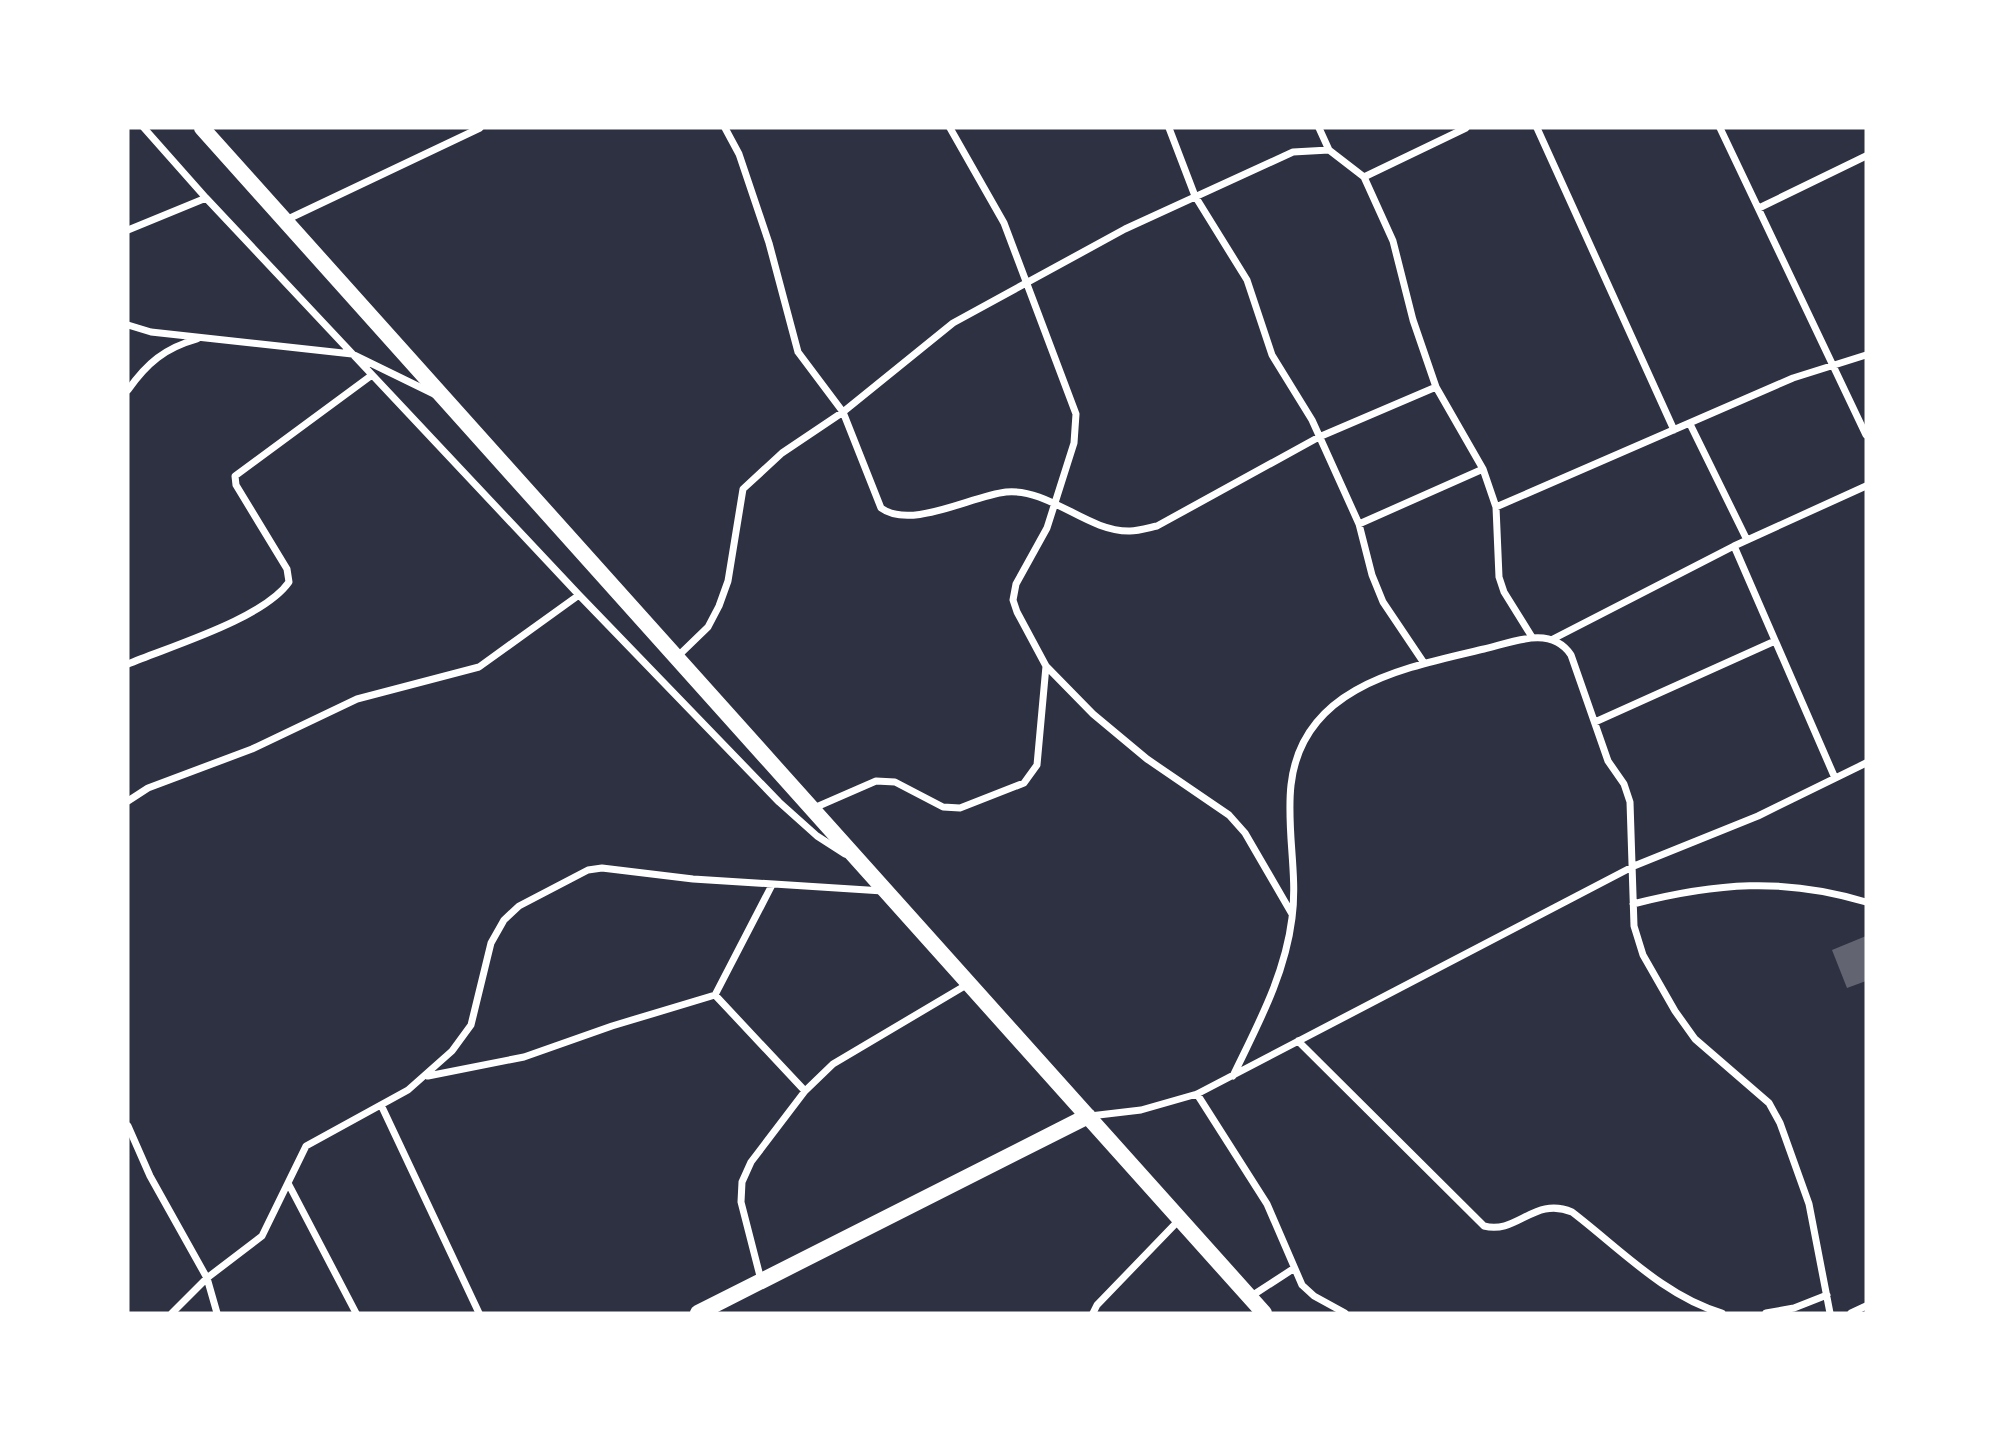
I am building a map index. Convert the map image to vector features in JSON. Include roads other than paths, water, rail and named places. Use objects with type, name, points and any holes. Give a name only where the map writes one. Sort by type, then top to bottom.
[{"type":"highway","points":[[202,128],[1264,1313]]},
{"type":"highway","points":[[698,1313],[1088,1116]]},
{"type":"street","points":[[144,128],[206,198],[579,595],[779,802],[817,836],[866,868]]},
{"type":"street","points":[[286,220],[480,128]]},
{"type":"street","points":[[725,128],[739,155],[769,243],[798,352],[842,412],[881,508],[892,516],[912,515],[1007,492],[1055,503],[1106,526],[1129,531],[1157,526],[1319,437],[1436,387]]},
{"type":"street","points":[[950,128],[995,204],[1076,414],[1074,443],[1047,528],[1016,584],[1013,600],[1046,666],[1093,714],[1119,736],[1229,815],[1245,833],[1293,915]]},
{"type":"street","points":[[1169,128],[1195,196],[1247,281],[1272,355],[1319,437],[1359,524],[1380,595],[1424,663]]},
{"type":"street","points":[[1319,128],[1329,150],[1364,177],[1393,241],[1413,320],[1436,387],[1483,469],[1496,507],[1499,577],[1504,592],[1532,638]]},
{"type":"street","points":[[1364,177],[1466,128]]},
{"type":"street","points":[[1538,128],[1674,430]]},
{"type":"street","points":[[1720,128],[1866,435]]},
{"type":"street","points":[[677,657],[708,627],[719,606],[728,581],[743,489],[782,453],[842,412],[953,323],[1125,229],[1195,196],[1293,152],[1329,150]]},
{"type":"street","points":[[1759,208],[1866,156]]},
{"type":"street","points":[[128,230],[206,198]]},
{"type":"street","points":[[128,326],[201,338],[352,354],[446,400]]},
{"type":"street","points":[[128,390],[154,357],[177,344],[201,338]]},
{"type":"street","points":[[1496,507],[1793,378],[1866,355]]},
{"type":"street","points":[[128,664],[243,618],[282,591],[289,582],[287,569],[236,485],[235,476],[372,374]]},
{"type":"street","points":[[1690,424],[1748,540]]},
{"type":"street","points":[[1359,524],[1483,469]]},
{"type":"street","points":[[1553,639],[1734,546],[1866,486]]},
{"type":"street","points":[[1734,546],[1835,778]]},
{"type":"street","points":[[128,801],[148,788],[252,749],[357,699],[478,667],[579,595]]},
{"type":"street","points":[[1233,1076],[1279,979],[1293,915],[1291,783],[1302,749],[1316,720],[1349,691],[1424,663],[1532,638],[1553,639],[1563,643],[1571,655],[1608,761],[1623,784],[1630,802],[1634,926],[1643,955],[1675,1011],[1695,1039],[1769,1103],[1780,1123],[1809,1205],[1830,1313]]},
{"type":"street","points":[[1595,722],[1775,641]]},
{"type":"street","points":[[813,809],[876,781],[895,782],[943,807],[960,808],[1024,783],[1037,765],[1046,666]]},
{"type":"street","points":[[1088,1116],[1141,1110],[1197,1094],[1634,866],[1758,816],[1866,763]]},
{"type":"street","points":[[172,1313],[207,1278],[262,1236],[306,1146],[321,1135],[382,1107],[427,1076],[452,1051],[471,1025],[491,943],[504,920],[519,906],[588,870],[602,868],[772,885],[887,891]]},
{"type":"street","points":[[1633,904],[1689,891],[1774,883],[1830,891],[1866,902]]},
{"type":"street","points":[[427,1076],[524,1057],[612,1026],[715,995],[772,885]]},
{"type":"street","points":[[762,1282],[741,1202],[742,1182],[751,1162],[805,1091],[833,1064],[968,983]]},
{"type":"street","points":[[715,995],[805,1091]]},
{"type":"street","points":[[1298,1041],[1484,1226],[1492,1228],[1505,1225],[1549,1206],[1561,1207],[1572,1212],[1677,1293],[1702,1308],[1722,1313]]},
{"type":"street","points":[[1197,1094],[1277,1222],[1293,1269],[1302,1285],[1314,1296],[1345,1313]]},
{"type":"street","points":[[382,1107],[479,1313]]},
{"type":"street","points":[[128,1126],[150,1176],[207,1278],[217,1313]]},
{"type":"street","points":[[288,1183],[356,1313]]},
{"type":"street","points":[[1093,1313],[1097,1305],[1180,1219]]},
{"type":"street","points":[[1250,1297],[1293,1269]]},
{"type":"street","points":[[1766,1313],[1794,1308],[1827,1295]]},
{"type":"street","points":[[1851,1313],[1866,1306]]}]
